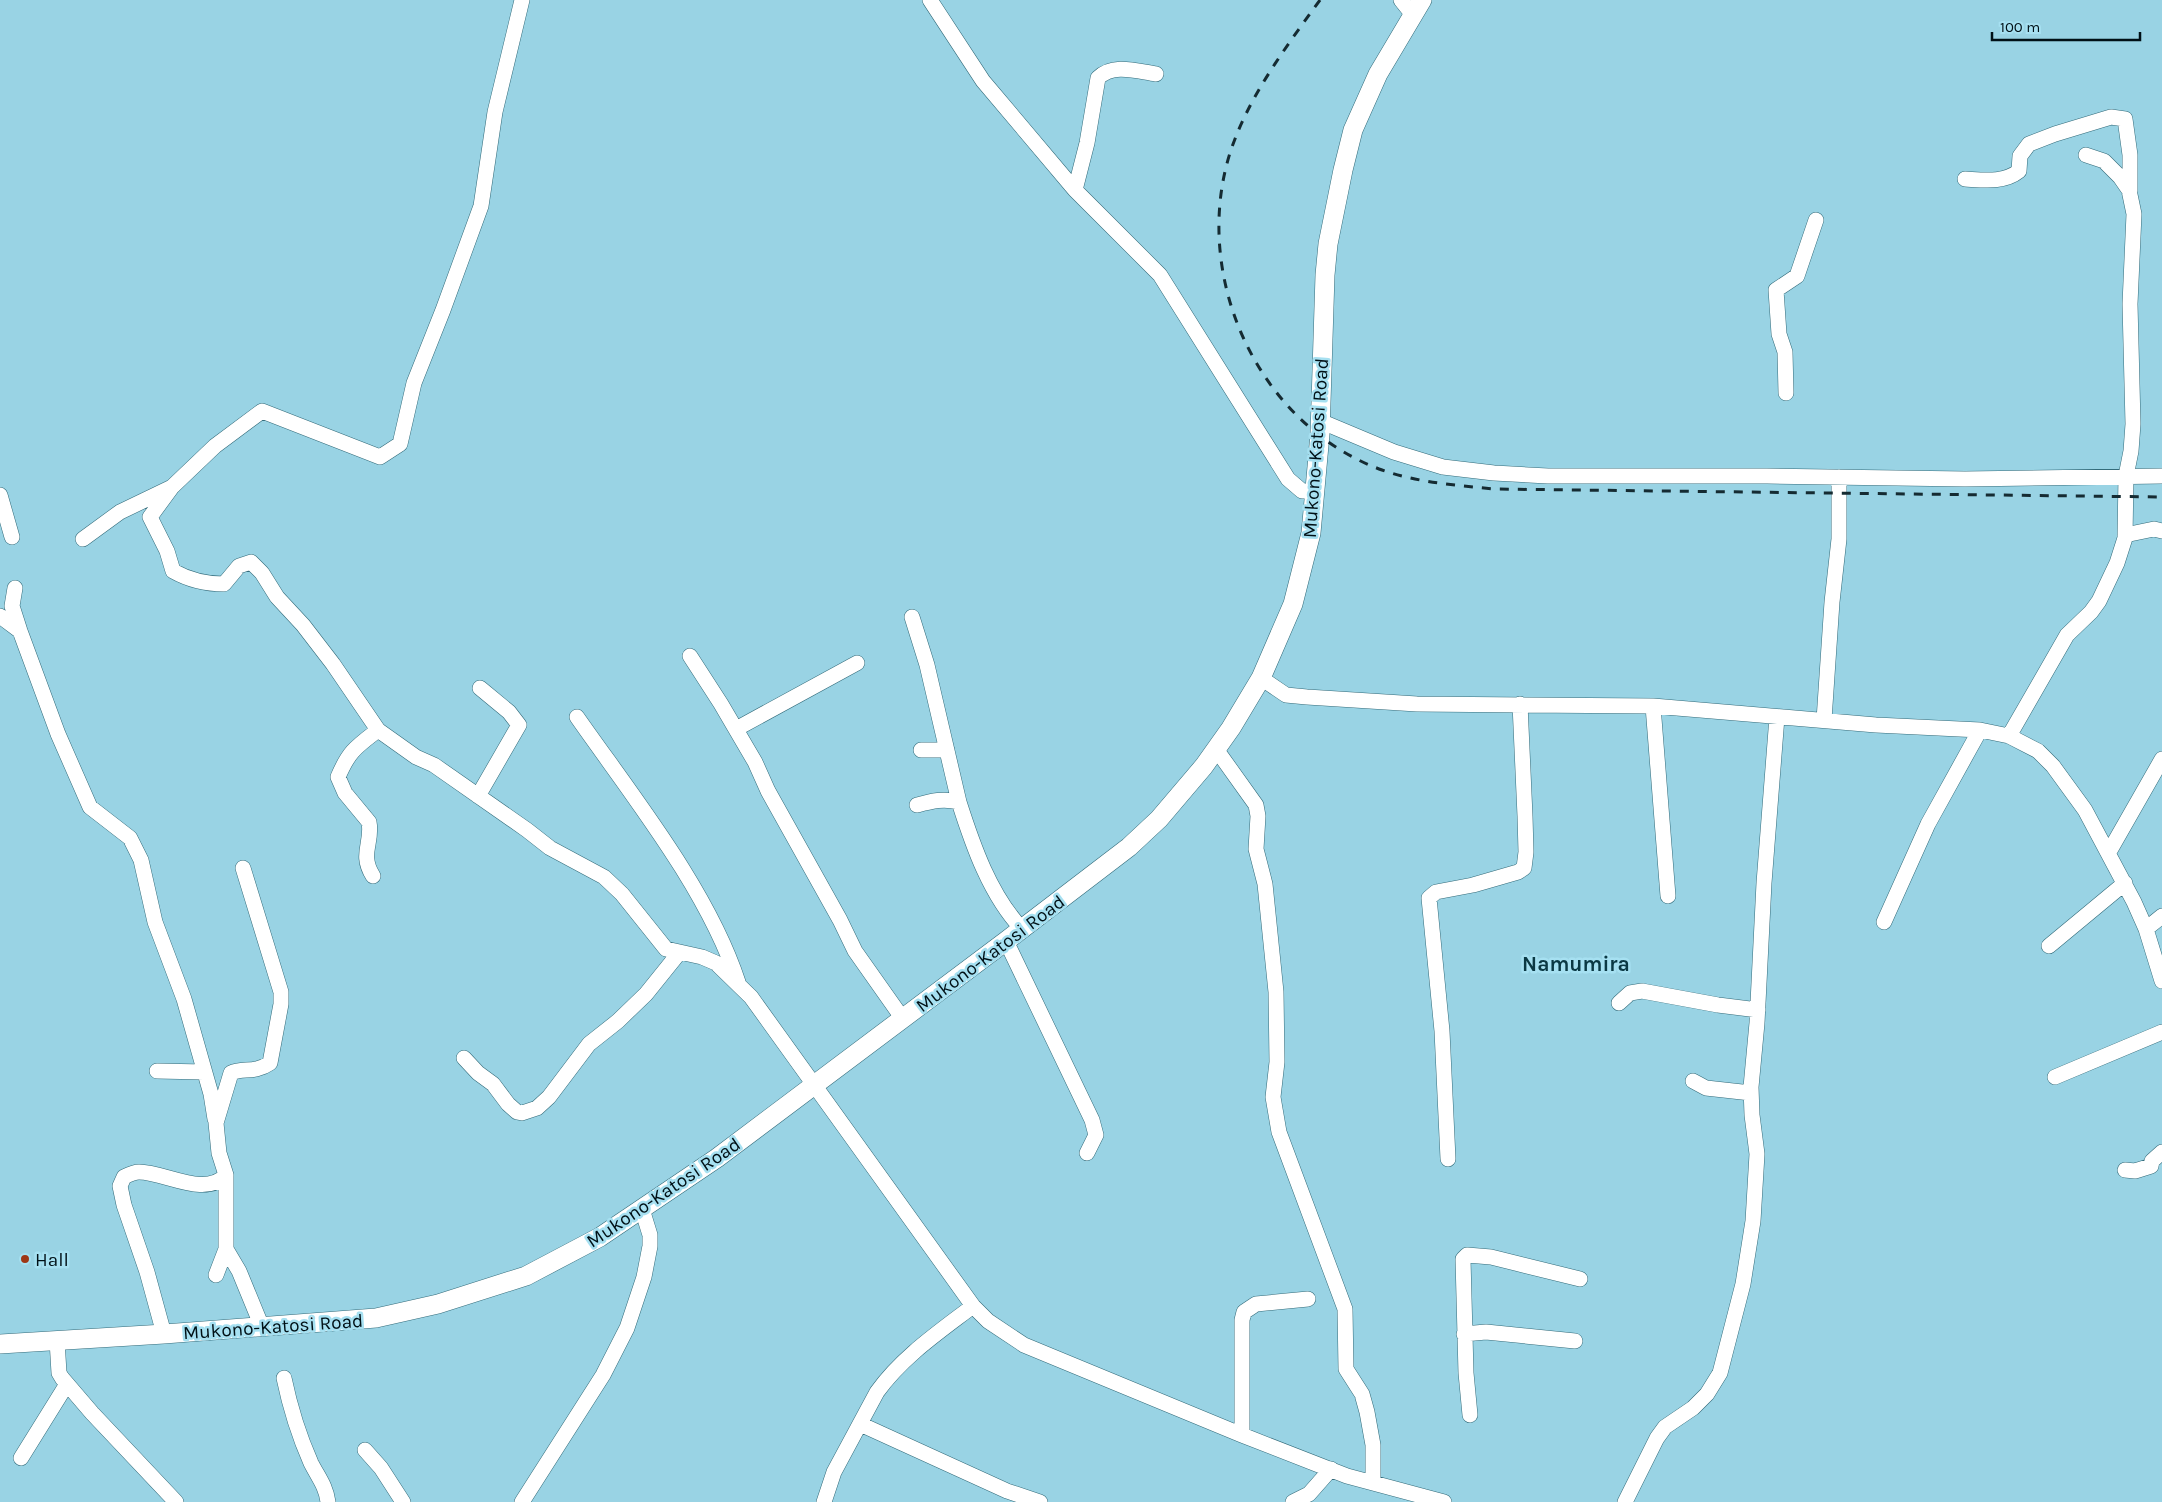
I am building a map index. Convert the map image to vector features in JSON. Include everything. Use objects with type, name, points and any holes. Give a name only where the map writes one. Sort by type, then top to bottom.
[{"type":"main road","name":"Mukono-Katosi Road","points":[[0,1344],[376,1318],[476,1294],[526,1276],[572,1253],[642,1209],[717,1158],[1006,942],[1129,847],[1160,819],[1204,766],[1261,678],[1293,604],[1311,533],[1320,421],[1325,275],[1328,244],[1343,170],[1352,130],[1378,74],[1418,7]]},
{"type":"street","points":[[522,0],[495,112],[480,206],[443,310],[414,383],[400,444],[380,457],[262,411],[215,446],[172,487],[150,517],[167,551],[173,571],[182,576],[208,584],[224,584],[239,566],[251,562],[262,573],[277,597],[303,625],[327,656],[378,730],[478,796],[550,848],[604,877],[622,894],[666,948],[679,953],[702,957],[716,963],[750,997],[973,1306],[1000,1330],[1024,1345],[1242,1435],[1331,1469],[1444,1502]]},
{"type":"street","points":[[930,0],[983,81],[1075,190],[1160,275],[1288,480],[1302,491],[1315,491]]},
{"type":"street","points":[[1401,0],[1418,7]]},
{"type":"street","points":[[1075,190],[1087,143],[1098,78],[1105,71],[1118,68],[1156,74]]},
{"type":"street","points":[[1965,179],[1988,180],[2010,178],[2019,171],[2020,156],[2029,144],[2111,117],[2125,119],[2130,155],[2130,195]]},
{"type":"street","points":[[2008,736],[2067,635],[2095,607],[2117,563],[2125,535],[2126,476],[2131,451],[2133,424],[2130,304],[2134,214],[2129,190],[2120,177],[2104,161],[2086,155]]},
{"type":"street","points":[[1786,393],[1784,352],[1779,334],[1776,290],[1796,276],[1816,220]]},
{"type":"street","points":[[1320,421],[1394,452],[1443,467],[1494,473],[1548,476],[1965,479],[2162,476]]},
{"type":"street","points":[[1824,720],[1832,602],[1839,539],[1839,477]]},
{"type":"street","points":[[83,538],[120,512],[172,487]]},
{"type":"street","points":[[0,495],[12,537]]},
{"type":"street","points":[[2125,535],[2154,529],[2162,531]]},
{"type":"street","points":[[15,588],[12,606],[58,734],[90,807],[130,838],[135,846],[155,922],[184,999],[211,1094],[219,1153],[226,1175],[226,1249],[216,1275]]},
{"type":"street","points":[[0,616],[20,631]]},
{"type":"street","points":[[912,617],[927,665],[959,802],[970,838],[1008,914],[1022,929]]},
{"type":"street","points":[[690,656],[755,762],[768,791],[840,920],[855,951],[903,1019]]},
{"type":"street","points":[[736,729],[857,663]]},
{"type":"street","points":[[1261,678],[1286,695],[1307,697],[1417,704],[1653,706],[1876,726],[1980,730],[2008,736],[2038,751],[2053,766],[2086,810],[2125,883],[2146,929],[2162,981]]},
{"type":"street","points":[[478,796],[519,725],[509,712],[480,688]]},
{"type":"street","points":[[1448,1159],[1441,1022],[1429,898],[1436,892],[1473,885],[1518,872],[1524,868],[1526,852],[1520,704]]},
{"type":"street","points":[[1653,706],[1668,896]]},
{"type":"street","points":[[577,717],[658,833],[705,908],[729,954],[739,986]]},
{"type":"street","points":[[1625,1502],[1657,1438],[1665,1427],[1692,1408],[1707,1394],[1720,1373],[1743,1284],[1753,1221],[1757,1154],[1752,1115],[1752,1092],[1764,883],[1777,717]]},
{"type":"street","points":[[373,876],[368,867],[366,856],[369,822],[345,793],[338,777],[347,756],[356,746],[378,730]]},
{"type":"street","points":[[1884,922],[1928,824],[1980,730]]},
{"type":"street","points":[[1216,749],[1256,805],[1258,816],[1256,849],[1266,892],[1276,992],[1277,1062],[1274,1097],[1279,1132],[1345,1309],[1346,1369],[1362,1394],[1373,1445],[1373,1482]]},
{"type":"street","points":[[921,750],[947,750]]},
{"type":"street","points":[[2109,852],[2162,759]]},
{"type":"street","points":[[917,805],[949,799],[959,802]]},
{"type":"street","points":[[216,1123],[232,1072],[254,1071],[270,1063],[281,1004],[279,982],[243,868]]},
{"type":"street","points":[[2049,946],[2125,883]]},
{"type":"street","points":[[2146,929],[2162,916]]},
{"type":"street","points":[[1006,942],[1092,1120],[1096,1135],[1087,1153]]},
{"type":"street","points":[[464,1058],[493,1084],[517,1112],[528,1112],[537,1108],[549,1097],[590,1044],[646,994],[679,953]]},
{"type":"street","points":[[1619,1003],[1630,993],[1642,991],[1718,1005],[1758,1010]]},
{"type":"street","points":[[2056,1077],[2162,1032]]},
{"type":"street","points":[[157,1071],[204,1072]]},
{"type":"street","points":[[1693,1081],[1706,1088],[1752,1092]]},
{"type":"street","points":[[2125,1170],[2134,1171],[2151,1166],[2152,1161],[2162,1152]]},
{"type":"street","points":[[164,1334],[147,1272],[124,1204],[120,1186],[121,1180],[138,1172],[205,1185],[220,1181],[226,1175]]},
{"type":"street","points":[[522,1502],[603,1375],[627,1328],[644,1277],[650,1246],[650,1235],[642,1209]]},
{"type":"street","points":[[226,1249],[239,1271],[262,1327]]},
{"type":"street","points":[[1470,1415],[1464,1334],[1463,1260],[1467,1255],[1491,1257],[1580,1279]]},
{"type":"street","points":[[1242,1435],[1242,1320],[1244,1312],[1256,1304],[1308,1299]]},
{"type":"street","points":[[824,1502],[834,1472],[877,1392],[901,1364],[973,1306]]},
{"type":"street","points":[[1464,1334],[1486,1332],[1575,1341]]},
{"type":"street","points":[[57,1340],[59,1373],[67,1384],[176,1502]]},
{"type":"street","points":[[284,1378],[300,1433],[312,1465],[326,1490],[328,1502]]},
{"type":"street","points":[[21,1458],[67,1384]]},
{"type":"street","points":[[860,1424],[1007,1491],[1040,1502]]},
{"type":"street","points":[[365,1450],[381,1468],[403,1502]]},
{"type":"street","points":[[1294,1502],[1309,1494],[1331,1469]]},
{"type":"railway","points":[[1320,0],[1257,92],[1238,132],[1230,153],[1220,200],[1220,249],[1228,296],[1245,341],[1269,383],[1300,419],[1338,449],[1382,470],[1410,478],[1494,489],[2162,497]]},
{"type":"place","name":"Hall","points":[[25,1259]]},
{"type":"district","name":"Namumira","points":[[1576,964]]}]
